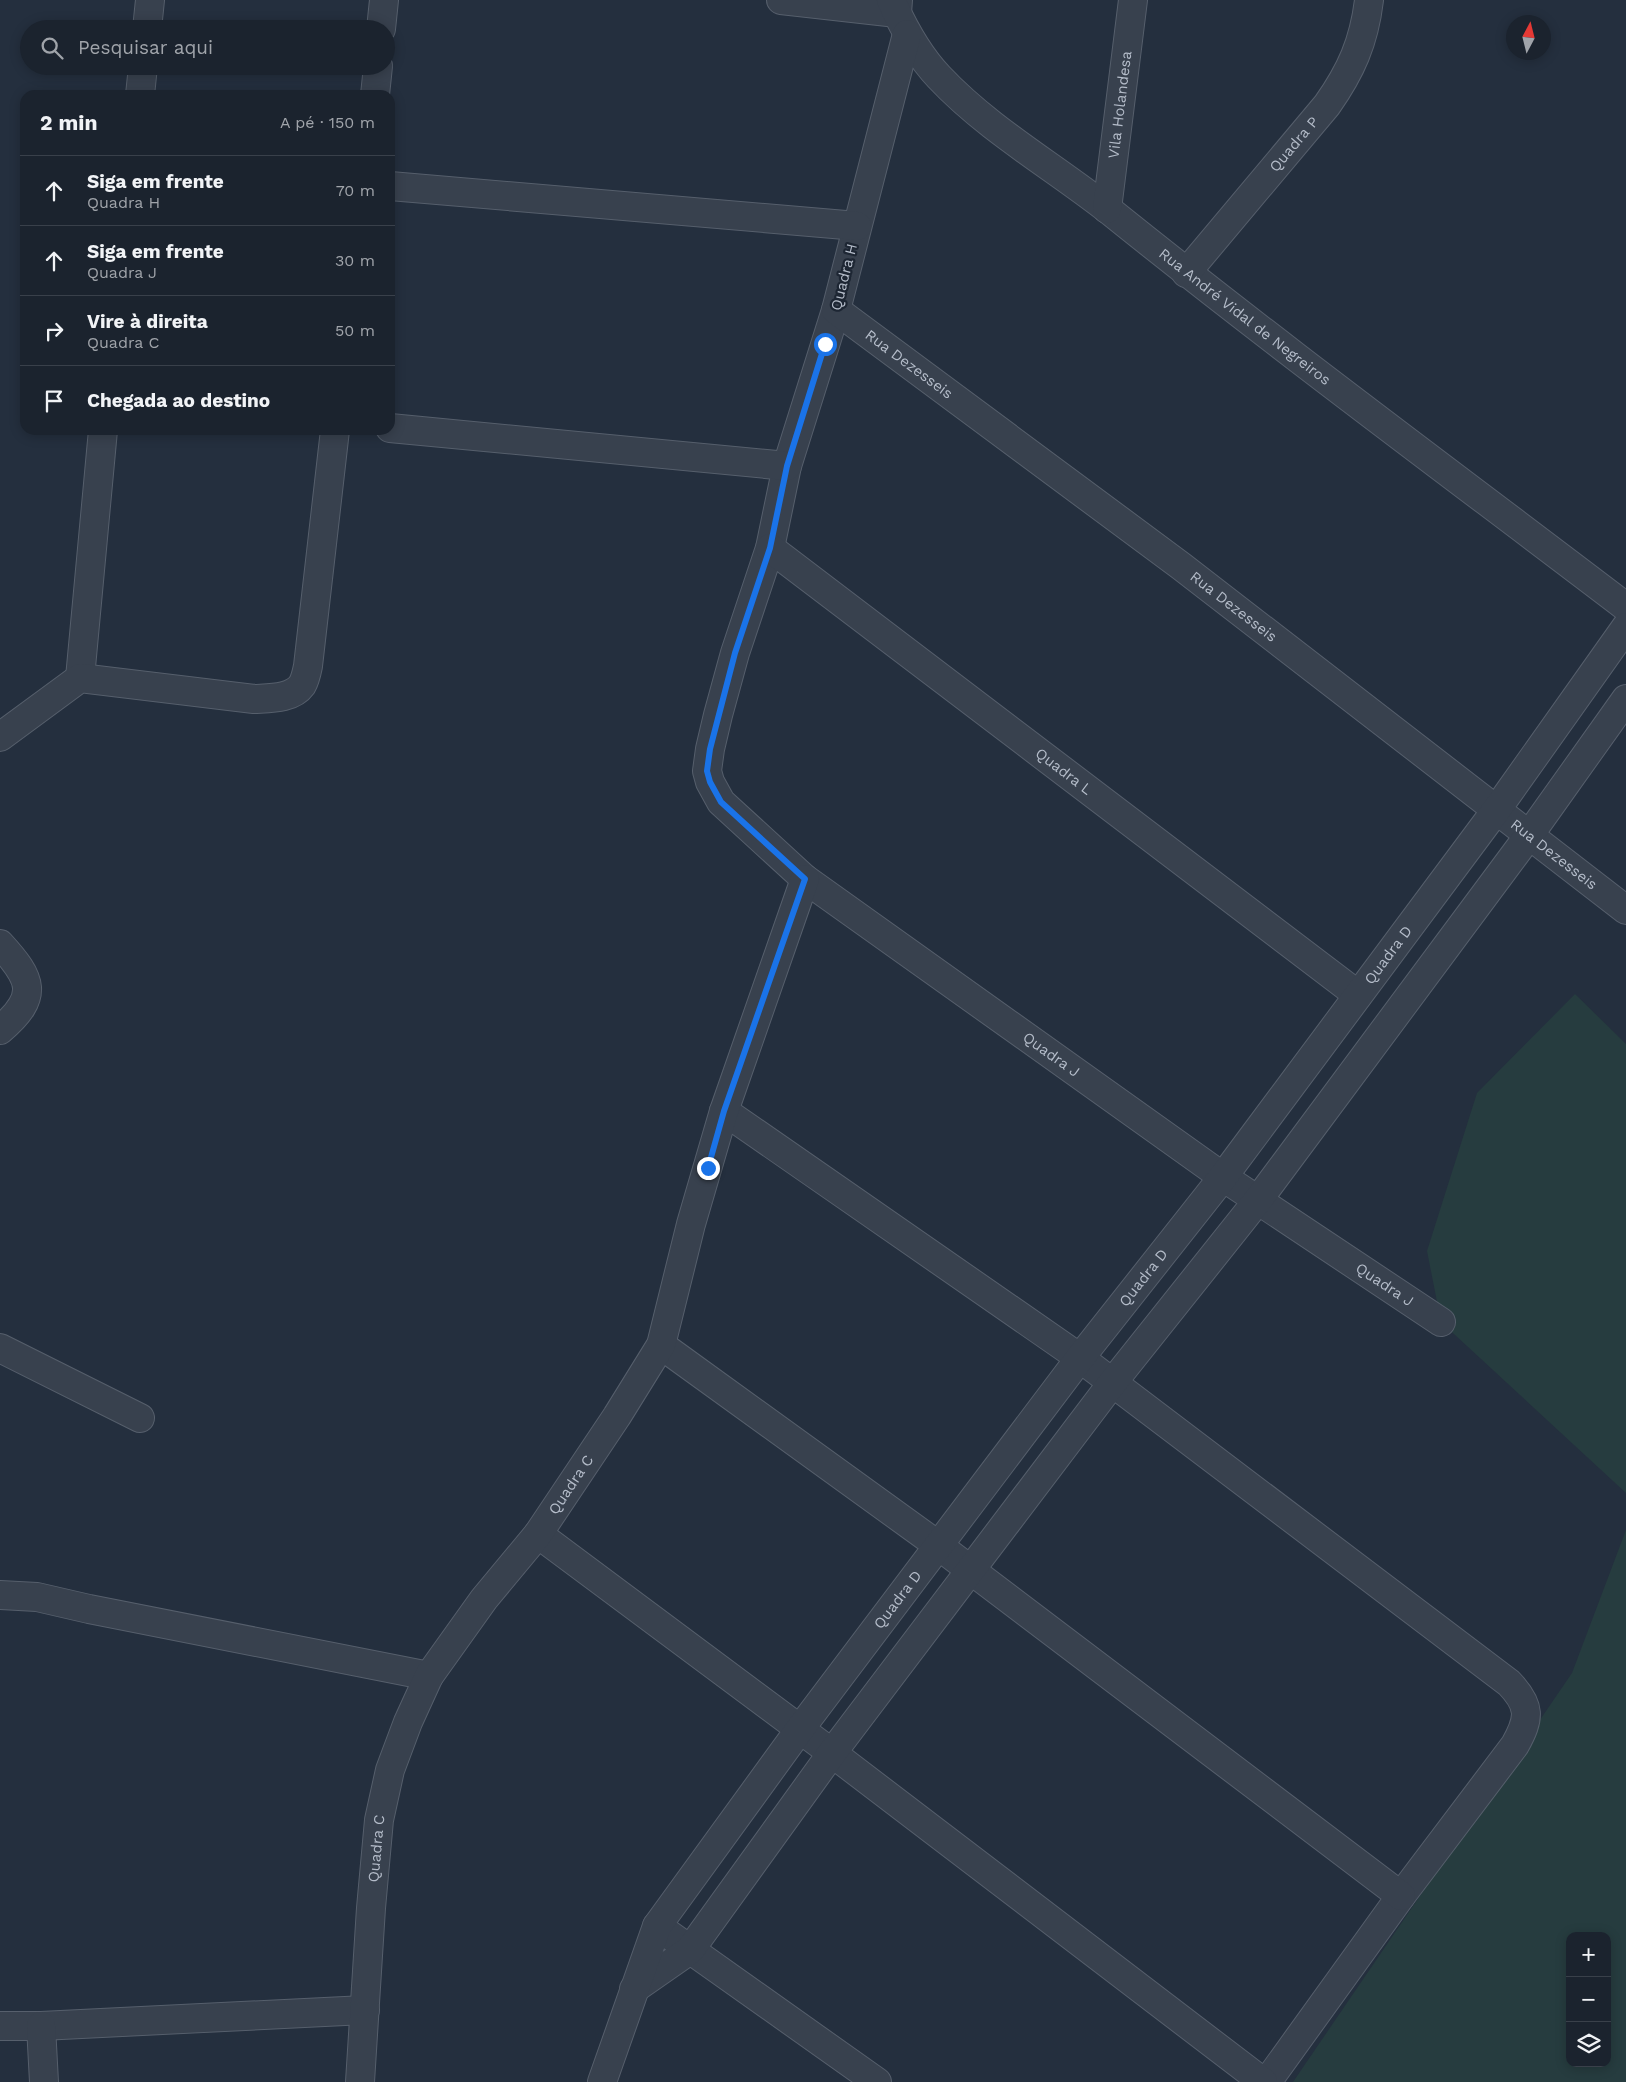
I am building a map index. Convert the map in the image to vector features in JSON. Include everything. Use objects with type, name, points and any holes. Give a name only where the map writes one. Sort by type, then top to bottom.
[{"type":"street","points":[[148,20],[150,0]]},
{"type":"street","points":[[382,20],[384,0]]},
{"type":"street","points":[[781,0],[898,12]]},
{"type":"street","name":"Vila Holandesa","points":[[1107,209],[1133,0]]},
{"type":"street","name":"Quadra P","points":[[1186,273],[1327,105],[1344,80],[1356,58],[1366,22],[1369,0]]},
{"type":"street","name":"Rua André Vidal de Negreiros","points":[[898,12],[938,76],[977,113],[1107,209],[1186,273],[1626,607]]},
{"type":"street","name":"Quadra H","points":[[710,749],[735,653],[770,548],[787,466],[836,310],[857,226],[898,12]]},
{"type":"street","points":[[141,90],[142,75]]},
{"type":"street","points":[[376,90],[377,75]]},
{"type":"street","points":[[395,186],[857,226]]},
{"type":"street","name":"Rua Dezesseis","points":[[836,310],[1181,566],[1498,809],[1626,910]]},
{"type":"street","points":[[395,428],[787,466]]},
{"type":"street","points":[[80,678],[103,435]]},
{"type":"street","points":[[0,737],[80,678],[254,700],[291,694],[303,684],[309,656],[334,435]]},
{"type":"street","name":"Quadra L","points":[[770,548],[1358,995]]},
{"type":"street","name":"Quadra D","points":[[602,2082],[657,1926],[800,1729],[1080,1358],[1223,1177],[1498,809],[1626,627]]},
{"type":"street","points":[[634,1990],[690,1950],[832,1753],[972,1572],[1113,1382],[1258,1200],[1530,834],[1626,698]]},
{"type":"street","name":"Quadra J","points":[[710,749],[707,771],[710,782],[721,802],[805,879],[1223,1177],[1441,1322]]},
{"type":"street","name":"Quadra C","points":[[360,2082],[371,1908],[379,1820],[390,1770],[408,1722],[430,1676],[484,1600],[538,1534],[617,1416],[661,1345],[691,1224],[724,1111],[805,879]]},
{"type":"street","points":[[0,944],[19,965],[25,978],[28,992],[24,1006],[0,1030]]},
{"type":"street","points":[[724,1111],[1113,1382],[1509,1682],[1522,1696],[1526,1709],[1525,1728],[1515,1745],[1401,1896],[1268,2082]]},
{"type":"street","points":[[661,1345],[939,1546],[1401,1896]]},
{"type":"street","points":[[0,1348],[140,1418]]},
{"type":"street","points":[[538,1534],[832,1753],[1263,2082]]},
{"type":"street","points":[[0,1595],[37,1597],[89,1609],[430,1676]]},
{"type":"street","points":[[657,1926],[877,2082]]},
{"type":"street","points":[[0,2026],[41,2026],[365,2010]]},
{"type":"street","points":[[41,2026],[44,2082]]},
{"type":"green space","points":[[1575,994],[1626,1044],[1626,1493],[1441,1322],[1427,1251],[1477,1093]]},
{"type":"green space","points":[[1626,1530],[1626,2082],[1293,2082],[1572,1673]]},
{"type":"route","points":[[708,1168],[724,1111],[805,879],[721,802],[710,782],[707,771],[710,749],[735,653],[770,548],[787,466],[825,344]]}]
